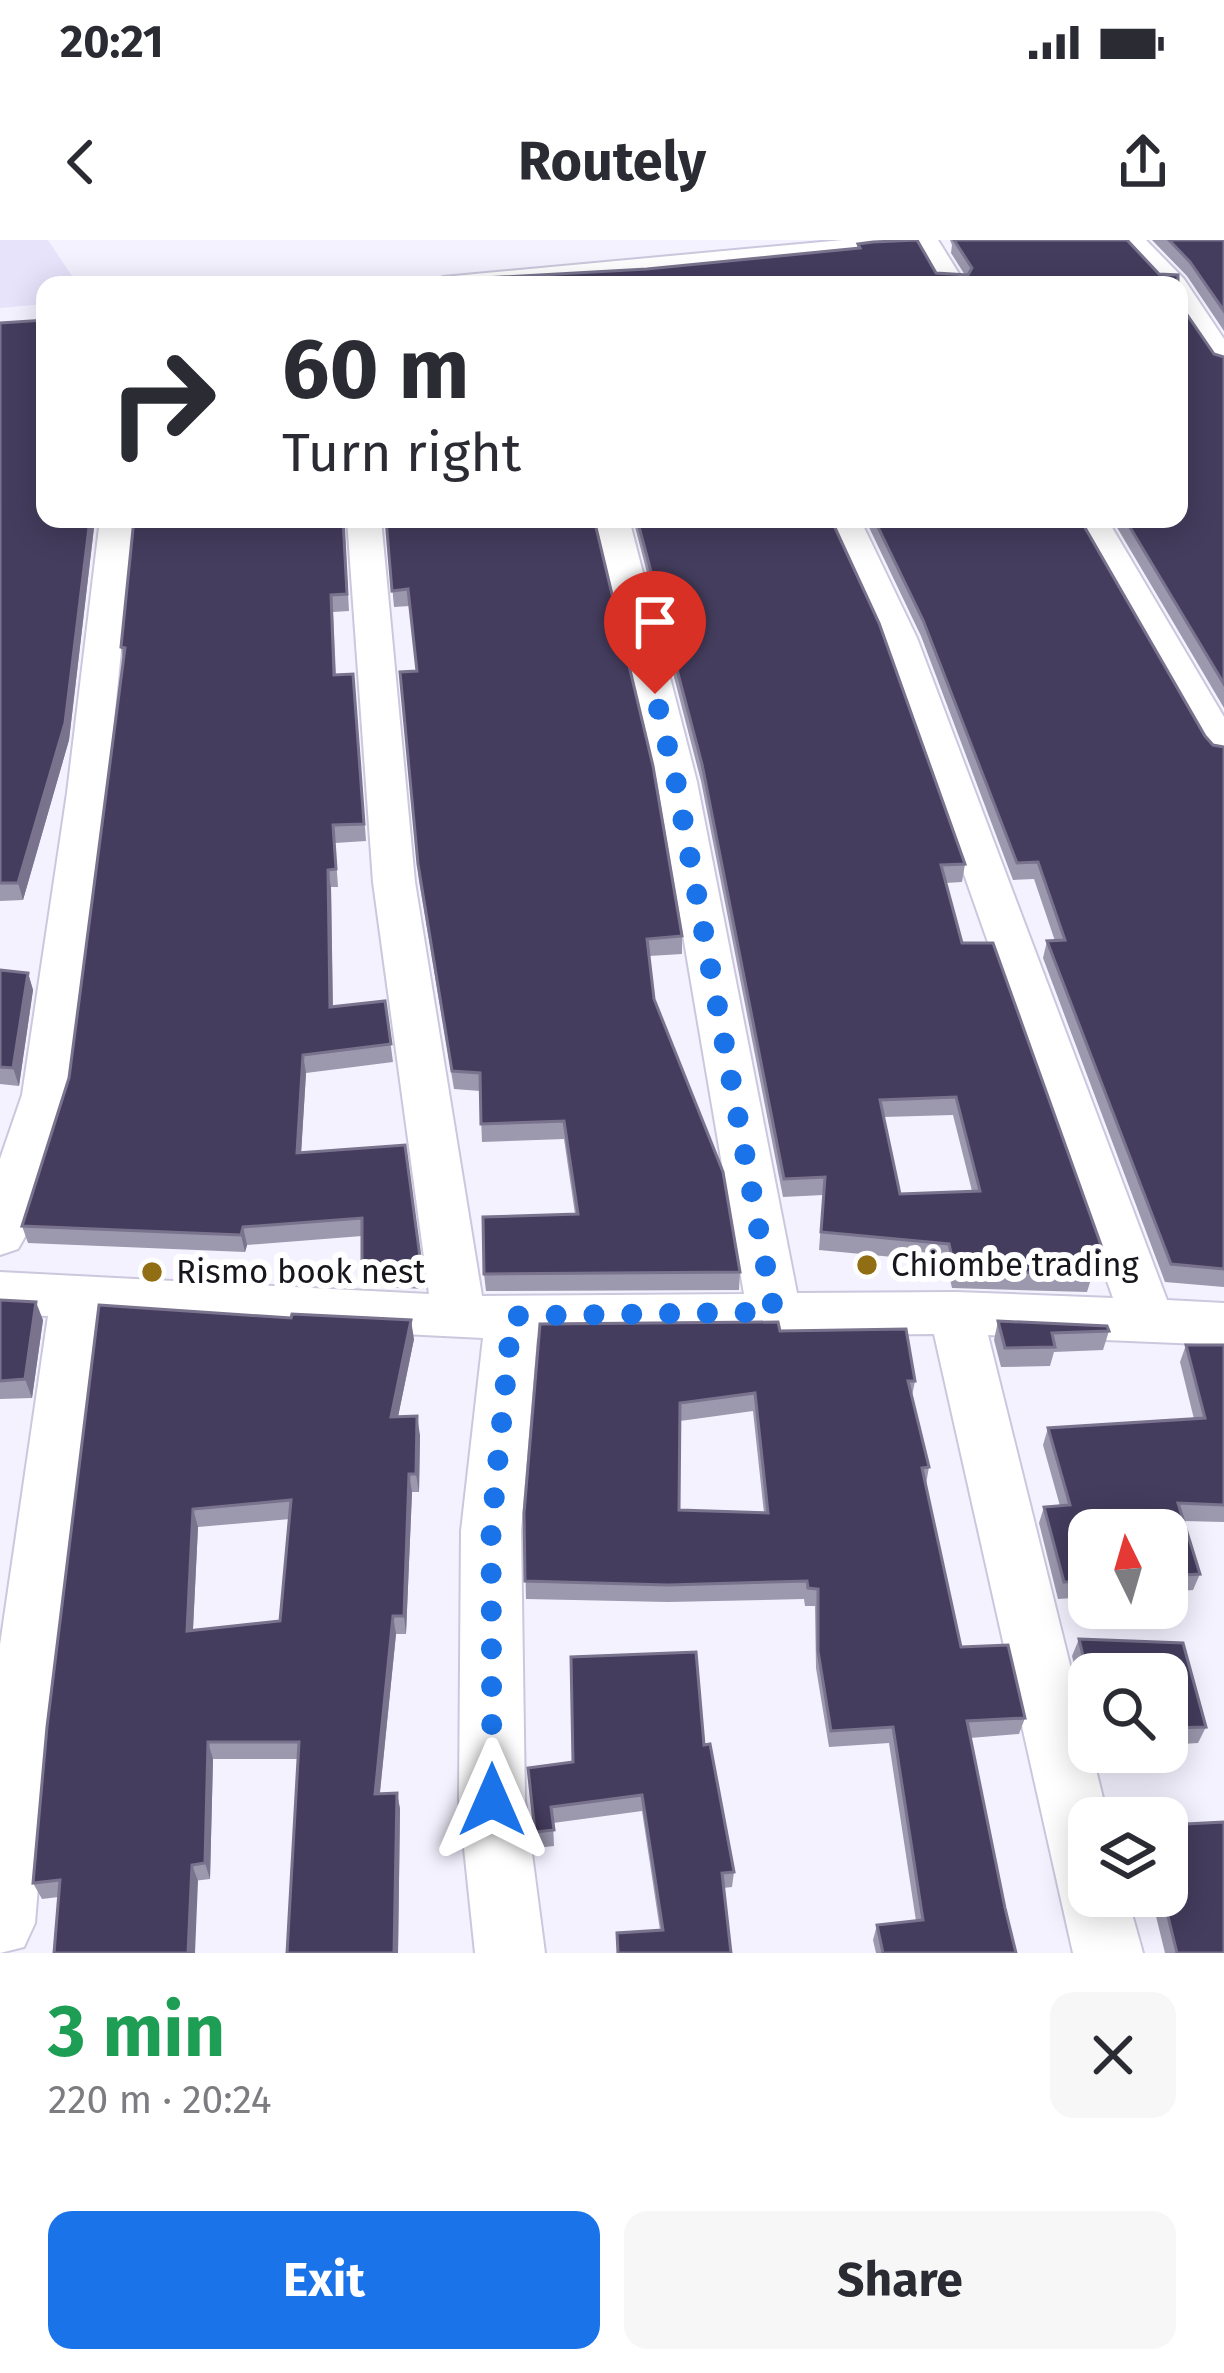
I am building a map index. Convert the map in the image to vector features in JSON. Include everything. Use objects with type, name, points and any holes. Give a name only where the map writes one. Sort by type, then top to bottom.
[{"type":"street","points":[[656,276],[737,273],[909,240]]},
{"type":"street","points":[[925,240],[947,276]]},
{"type":"street","points":[[1131,240],[1165,276]]},
{"type":"street","points":[[1188,307],[1224,361]]},
{"type":"street","points":[[0,1235],[46,1096],[87,793],[116,528]]},
{"type":"street","points":[[365,528],[394,882],[486,1316],[492,1800],[510,1953]]},
{"type":"street","points":[[614,528],[676,782],[774,1312]]},
{"type":"street","points":[[847,528],[899,638],[1147,1319]]},
{"type":"street","points":[[1095,528],[1224,750]]},
{"type":"street","points":[[0,1293],[486,1316],[956,1313],[1224,1324]]},
{"type":"street","points":[[0,1923],[18,1743],[77,1298]]},
{"type":"street","points":[[956,1313],[1070,1797]]},
{"type":"street","points":[[1099,1917],[1108,1953]]},
{"type":"shaded area","points":[[0,240],[48,240],[72,276],[36,276],[36,305],[0,308]]},
{"type":"building","points":[[917,240],[936,273],[968,275],[972,268],[954,240],[1127,240],[1159,274],[1178,276],[520,276],[647,269],[860,248],[858,244]]},
{"type":"building","points":[[1169,240],[1224,240],[1224,311],[1190,262]]},
{"type":"building","points":[[1188,316],[1214,354],[1224,357],[1224,684],[1130,528],[1188,528]]},
{"type":"building","points":[[36,321],[36,528],[89,528],[65,723],[18,883],[0,883],[0,323]]},
{"type":"building","points":[[133,528],[343,528],[347,594],[331,595],[334,675],[353,674],[364,824],[333,825],[336,869],[328,870],[330,1007],[385,1001],[391,1044],[303,1055],[297,1153],[405,1145],[422,1272],[362,1269],[362,1218],[243,1227],[241,1235],[22,1226],[69,1078],[125,648],[121,647]]},
{"type":"building","points":[[387,528],[596,528],[653,766],[682,936],[647,939],[654,999],[723,1172],[740,1272],[484,1274],[483,1217],[578,1214],[564,1121],[481,1124],[480,1073],[452,1071],[418,864],[400,672],[417,671],[408,589],[392,591]]},
{"type":"building","points":[[639,528],[835,528],[879,623],[965,864],[941,865],[962,943],[993,943],[1106,1259],[1087,1257],[1092,1275],[955,1270],[949,1244],[821,1232],[825,1177],[784,1179],[702,764]],"holes":[[[956,1097],[980,1191],[900,1194],[880,1100]]]},
{"type":"building","points":[[878,528],[1085,528],[1205,736],[1213,745],[1224,747],[1224,1269],[1171,1264],[1047,941],[1065,940],[1038,862],[1017,863],[923,620]]},
{"type":"building","points":[[0,970],[28,973],[13,1068],[0,1067]]},
{"type":"building","points":[[0,1300],[36,1302],[25,1379],[0,1381]]},
{"type":"building","points":[[99,1305],[291,1318],[292,1314],[411,1320],[391,1417],[417,1416],[416,1474],[409,1474],[404,1616],[393,1616],[375,1794],[397,1793],[394,1953],[287,1953],[299,1742],[208,1742],[205,1863],[192,1865],[188,1953],[54,1953],[60,1880],[33,1883],[47,1727]],"holes":[[[291,1500],[280,1621],[187,1631],[193,1509]]]},
{"type":"building","points":[[998,1321],[1107,1326],[1109,1331],[1052,1333],[1055,1347],[1005,1348]]},
{"type":"building","points":[[778,1322],[780,1331],[906,1329],[915,1381],[908,1381],[929,1467],[922,1468],[961,1647],[1008,1645],[1025,1718],[967,1721],[1016,1953],[883,1953],[877,1925],[923,1920],[893,1727],[831,1731],[818,1651],[818,1589],[808,1588],[807,1581],[668,1585],[525,1581],[524,1513],[540,1324]],"holes":[[[755,1393],[768,1513],[679,1510],[680,1403]]]},
{"type":"building","points":[[1186,1345],[1224,1345],[1224,1505],[1068,1509],[1068,1582],[1064,1582],[1044,1507],[1070,1505],[1048,1428],[1205,1418]]},
{"type":"building","points":[[1188,1535],[1200,1574],[1188,1575]]},
{"type":"building","points":[[1079,1639],[1183,1643],[1186,1653],[1082,1653]]},
{"type":"building","points":[[696,1652],[704,1745],[710,1744],[734,1872],[722,1873],[731,1953],[618,1953],[617,1933],[663,1930],[642,1795],[551,1807],[554,1830],[535,1832],[528,1768],[573,1762],[571,1657]]},
{"type":"building","points":[[1188,1661],[1206,1727],[1188,1727]]},
{"type":"building","points":[[1224,1822],[1224,1953],[1177,1953],[1168,1917],[1188,1917],[1188,1824]]},
{"type":"place","name":"Chiombe trading","points":[[867,1265]]},
{"type":"place","name":"Rismo book nest","points":[[152,1272]]},
{"type":"route","points":[[492,1800],[491,1531],[512,1316],[774,1312],[676,782],[655,694]]}]
